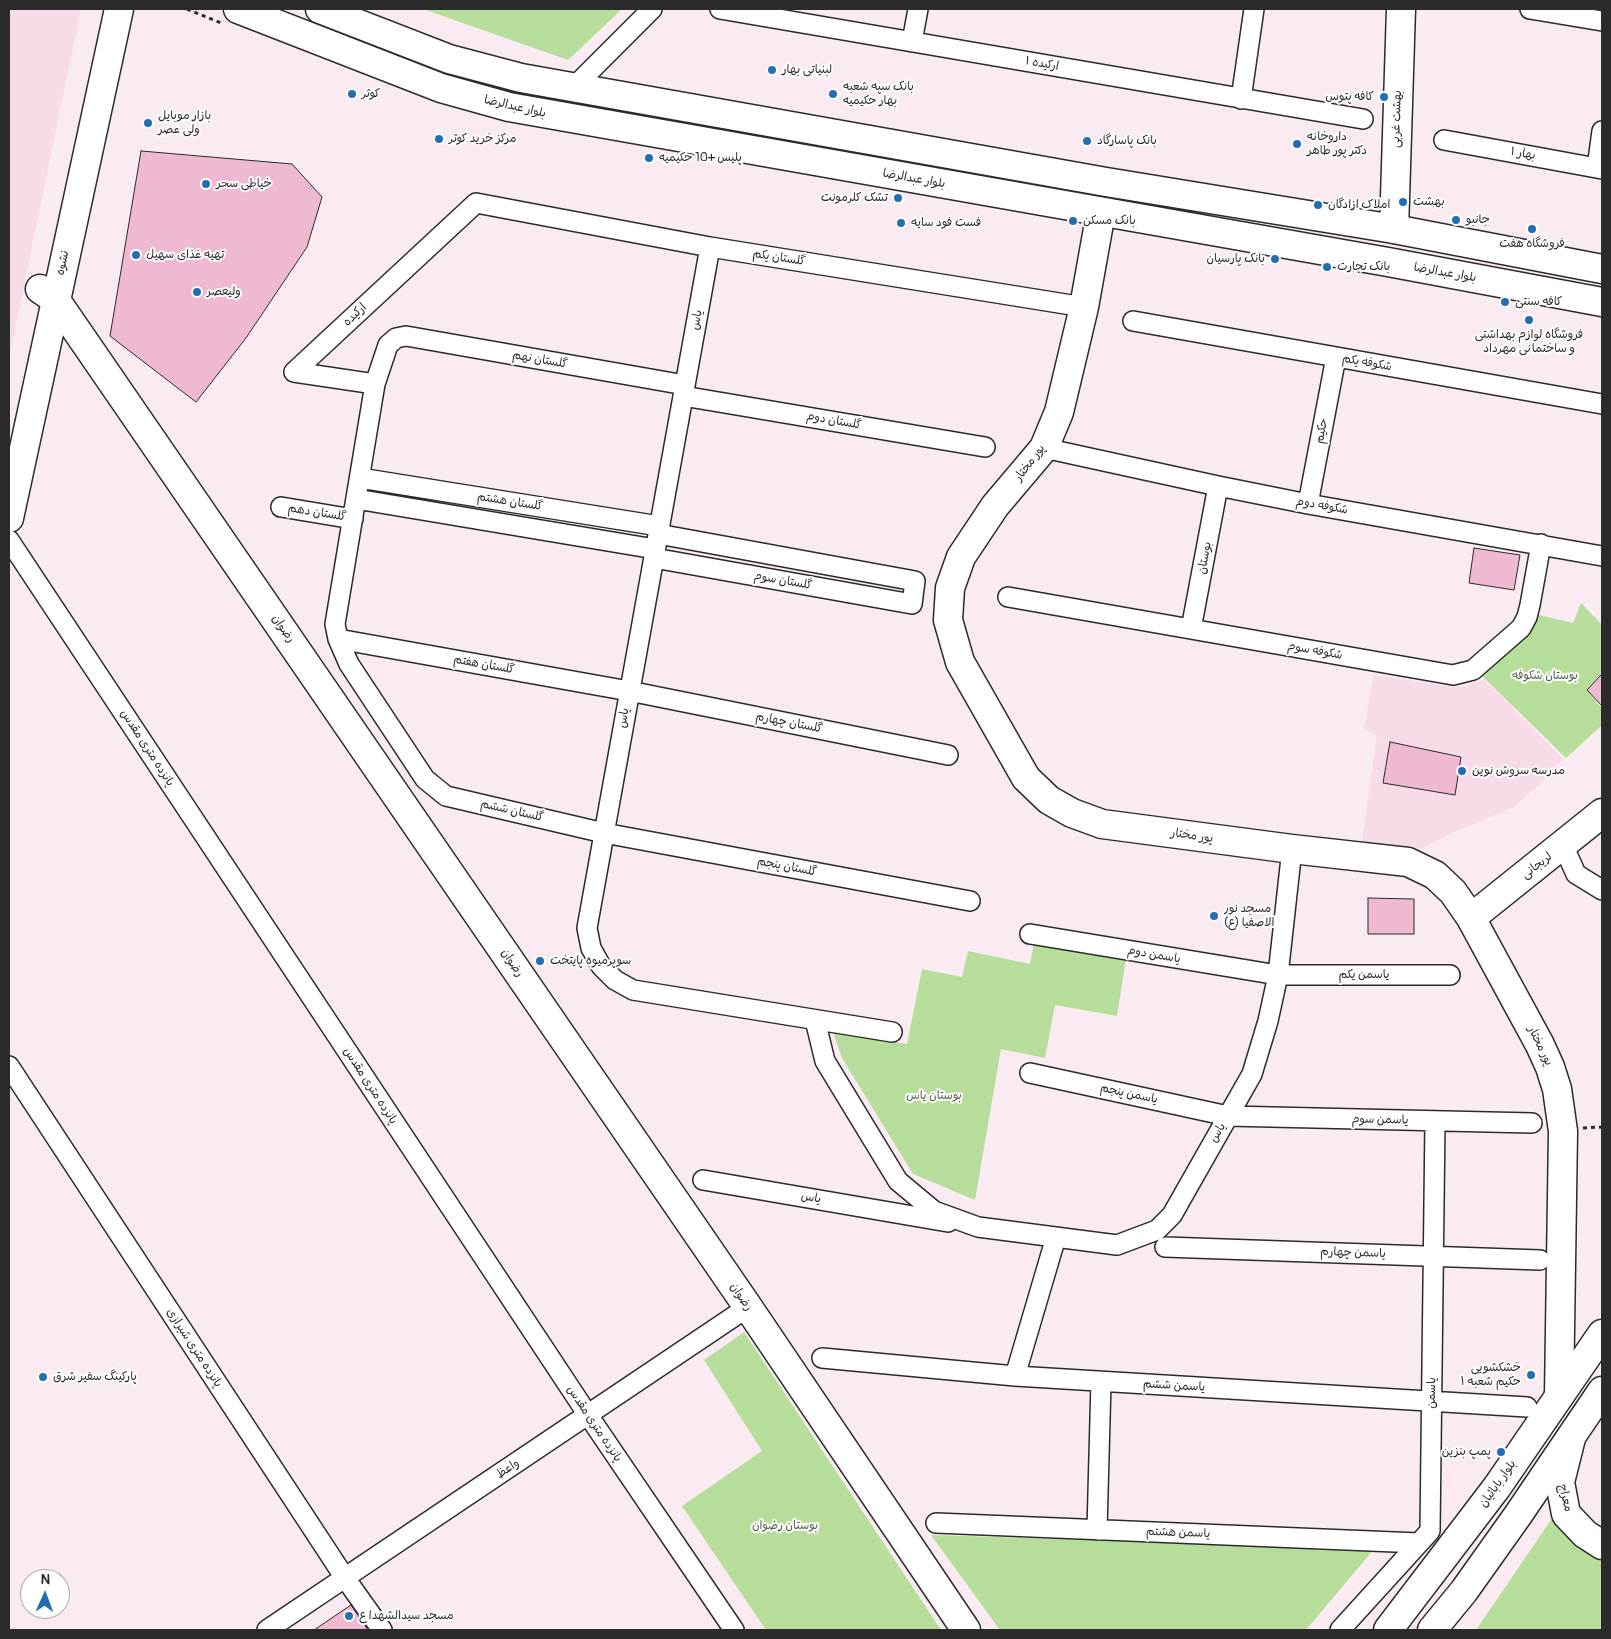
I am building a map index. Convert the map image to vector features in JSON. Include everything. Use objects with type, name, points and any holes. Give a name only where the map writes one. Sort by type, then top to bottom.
[{"type":"main road","name":"نشوه","points":[[9,518],[47,294],[100,9]]},
{"type":"main road","name":"نشوه","points":[[9,433],[47,294],[119,9]]},
{"type":"main road","name":"بلوار عبدالرضا","points":[[238,9],[297,19],[441,88],[509,107],[1388,262],[1602,302]]},
{"type":"main road","points":[[320,9],[449,59],[521,78],[1106,182],[1394,229],[1602,269]]},
{"type":"main road","name":"بهشت غربی","points":[[1388,262],[1394,229],[1401,9]]},
{"type":"main road","name":"پور مختار","points":[[1101,212],[1084,307],[1059,412],[1044,448],[995,506],[961,557],[950,588],[948,620],[960,662],[1026,778],[1048,800],[1072,813],[1102,824],[1408,862],[1435,875],[1453,892],[1471,918],[1540,1045],[1557,1089],[1563,1130],[1559,1396]]},
{"type":"main road","name":"رضوان","points":[[47,294],[748,1307],[966,1630]]},
{"type":"main road","name":"لریجانی","points":[[1471,918],[1602,813]]},
{"type":"main road","name":"بلوار بابائیان","points":[[1388,1630],[1497,1487],[1602,1334]]},
{"type":"main road","points":[[1432,1630],[1480,1568],[1602,1391]]},
{"type":"main road","name":"معراج","points":[[1571,1437],[1560,1482],[1566,1514],[1585,1534],[1602,1545]]},
{"type":"street","points":[[574,87],[652,9]]},
{"type":"street","name":"ارکیده ۱","points":[[720,9],[1363,119]]},
{"type":"street","points":[[912,42],[918,9]]},
{"type":"street","points":[[1241,99],[1254,9]]},
{"type":"street","points":[[1530,9],[1577,13],[1602,21]]},
{"type":"street","points":[[1600,168],[1602,132]]},
{"type":"street","name":"بهار ۱","points":[[1444,140],[1600,168]]},
{"type":"street","name":"گلستان یکم","points":[[476,203],[710,247],[1084,307]]},
{"type":"street","name":"ارکیده","points":[[375,384],[294,372],[476,203]]},
{"type":"street","name":"یاس","points":[[710,247],[587,928],[591,948],[600,966],[615,980],[633,990],[892,1032]]},
{"type":"street","name":"شکوفه یکم","points":[[1132,321],[1602,404]]},
{"type":"street","name":"گلستان نهم","points":[[375,384],[388,345],[396,338],[406,336],[684,390]]},
{"type":"street","name":"حکیم","points":[[1308,504],[1336,357]]},
{"type":"street","points":[[338,639],[335,624],[375,384]]},
{"type":"street","name":"گلستان دوم","points":[[684,390],[985,447]]},
{"type":"street","name":"شکوفه دوم","points":[[1044,448],[1308,504],[1602,556]]},
{"type":"street","name":"گلستان هشتم","points":[[360,478],[657,542]]},
{"type":"street","name":"بوستان","points":[[1191,629],[1218,486]]},
{"type":"street","name":"گلستان هشتم","points":[[356,499],[657,542]]},
{"type":"street","name":"گلستان دهم","points":[[281,507],[353,518]]},
{"type":"street","name":"پانزده متری مقدس","points":[[9,540],[588,1415],[734,1630]]},
{"type":"street","name":"گلستان سوم","points":[[657,542],[915,581],[912,604],[657,542]]},
{"type":"street","name":"شکوفه سوم","points":[[1008,597],[1453,675],[1473,670],[1520,628],[1527,617],[1541,544]]},
{"type":"street","name":"گلستان هفتم","points":[[338,639],[629,691]]},
{"type":"street","name":"گلستان ششم","points":[[338,639],[350,664],[425,779],[446,796],[604,833]]},
{"type":"street","name":"گلستان چهارم","points":[[629,691],[948,755]]},
{"type":"street","name":"گلستان پنجم","points":[[604,833],[970,901]]},
{"type":"street","points":[[1563,845],[1576,874],[1602,890]]},
{"type":"street","name":"یاس","points":[[703,1180],[978,1227],[1117,1245],[1157,1230],[1172,1215],[1252,1074],[1268,1021],[1278,975],[1292,849]]},
{"type":"street","name":"یاسمن دوم","points":[[1030,934],[1278,975]]},
{"type":"street","name":"یاسمن یکم","points":[[1278,975],[1450,975]]},
{"type":"street","name":"یاس","points":[[815,1020],[824,1060],[898,1181],[934,1211],[978,1227]]},
{"type":"street","name":"پانزده متری شیرازی","points":[[9,1066],[345,1578],[382,1630]]},
{"type":"street","name":"یاسمن پنجم","points":[[1030,1073],[1228,1116]]},
{"type":"street","name":"یاسمن سوم","points":[[1228,1116],[1532,1123]]},
{"type":"street","name":"یاسمن","points":[[1340,1630],[1430,1531],[1435,1121]]},
{"type":"street","points":[[1015,1376],[1056,1237]]},
{"type":"street","name":"یاسمن چهارم","points":[[1165,1248],[1540,1260]]},
{"type":"street","name":"واعظ","points":[[267,1630],[748,1307]]},
{"type":"street","name":"یاسمن ششم","points":[[822,1358],[1101,1382],[1527,1407]]},
{"type":"street","points":[[1097,1530],[1101,1382]]},
{"type":"street","name":"یاسمن هشتم","points":[[936,1523],[1419,1543]]},
{"type":"shaded area","points":[[9,9],[81,9],[9,358]]},
{"type":"shaded area","name":"مدرسه سروش نوین","points":[[1374,675],[1464,687],[1484,679],[1563,759],[1541,783],[1514,807],[1457,831],[1411,854],[1362,842],[1377,735],[1364,729]]},
{"type":"green space","points":[[423,9],[622,9],[568,60]]},
{"type":"green space","name":"بوستان شکوفه","points":[[1581,603],[1602,625],[1602,673],[1587,690],[1602,709],[1602,725],[1566,758],[1482,676],[1528,632],[1539,615],[1573,623]]},
{"type":"green space","name":"بوستان یاس","points":[[1034,943],[1126,958],[1117,1016],[1055,1005],[1045,1058],[1001,1049],[975,1200],[913,1174],[842,1058],[833,1032],[907,1044],[922,969],[962,977],[968,951],[1030,964]]},
{"type":"green space","name":"بوستان رضوان","points":[[744,1332],[941,1630],[766,1630],[682,1506],[762,1451],[704,1360]]},
{"type":"green space","points":[[1555,1514],[1602,1556],[1602,1630],[1476,1630]]},
{"type":"green space","points":[[931,1535],[1374,1549],[1306,1630],[1000,1630]]},
{"type":"building","name":"ولیعصر","points":[[141,151],[292,164],[322,197],[307,247],[246,338],[196,402],[110,336]]},
{"type":"building","points":[[1474,548],[1520,555],[1514,590],[1469,583]]},
{"type":"building","points":[[1602,674],[1602,706],[1587,690]]},
{"type":"building","name":"مدرسه سروش نوین","points":[[1390,742],[1461,757],[1455,795],[1383,783]]},
{"type":"building","points":[[1368,898],[1414,899],[1414,934],[1368,934]]},
{"type":"building","name":"مسجد سیدالشهدا ع","points":[[351,1605],[368,1630],[314,1630]]},
{"type":"place","name":"لبنیاتی بهار","points":[[772,70]]},
{"type":"place","name":"کوثر","points":[[352,94]]},
{"type":"place","name":"بانک سپه شعبه بهار حکیمیه","points":[[833,94]]},
{"type":"place","name":"کافه پتوس","points":[[1384,97]]},
{"type":"place","name":"بازار موبایل ولی عصر","points":[[148,123]]},
{"type":"place","name":"مرکز خرید کوثر","points":[[439,139]]},
{"type":"place","name":"بانک پاسارگاد","points":[[1087,141]]},
{"type":"place","name":"داروخانه دکتر پور طاهر","points":[[1297,144]]},
{"type":"place","name":"پلیس +10 حکیمیه","points":[[649,158]]},
{"type":"place","name":"خیاطی سحر","points":[[206,184]]},
{"type":"place","name":"تشک کلرمونت","points":[[898,198]]},
{"type":"place","name":"بهشت","points":[[1403,202]]},
{"type":"place","name":"املاک ازادگان","points":[[1318,205]]},
{"type":"place","name":"جانبو","points":[[1456,220]]},
{"type":"place","name":"بانک مسکن","points":[[1073,221]]},
{"type":"place","name":"فست فود سایه","points":[[901,223]]},
{"type":"place","name":"فروشگاه هفت","points":[[1532,229]]},
{"type":"place","name":"تهیه غذای سهیل","points":[[136,255]]},
{"type":"place","name":"بانک پارسیان","points":[[1275,259]]},
{"type":"place","name":"بانک تجارت","points":[[1327,267]]},
{"type":"place","name":"ولیعصر","points":[[197,292]]},
{"type":"place","name":"کافه سنتی","points":[[1505,302]]},
{"type":"place","name":"فروشگاه لوازم بهداشتی و ساختمانی مهرداد","points":[[1529,320]]},
{"type":"place","name":"مدرسه سروش نوین","points":[[1462,771]]},
{"type":"place","name":"مسجد نور الاصفیا (ع)","points":[[1214,916]]},
{"type":"place","name":"سوپرمیوه پایتخت","points":[[540,961]]},
{"type":"place","name":"خشکشویی حکیم شعبه ۱","points":[[1531,1375]]},
{"type":"place","name":"پارکینگ سفیر شرق","points":[[43,1377]]},
{"type":"place","name":"پمپ بنزین","points":[[1501,1452]]},
{"type":"place","name":"مسجد سیدالشهدا ع","points":[[349,1616]]}]
